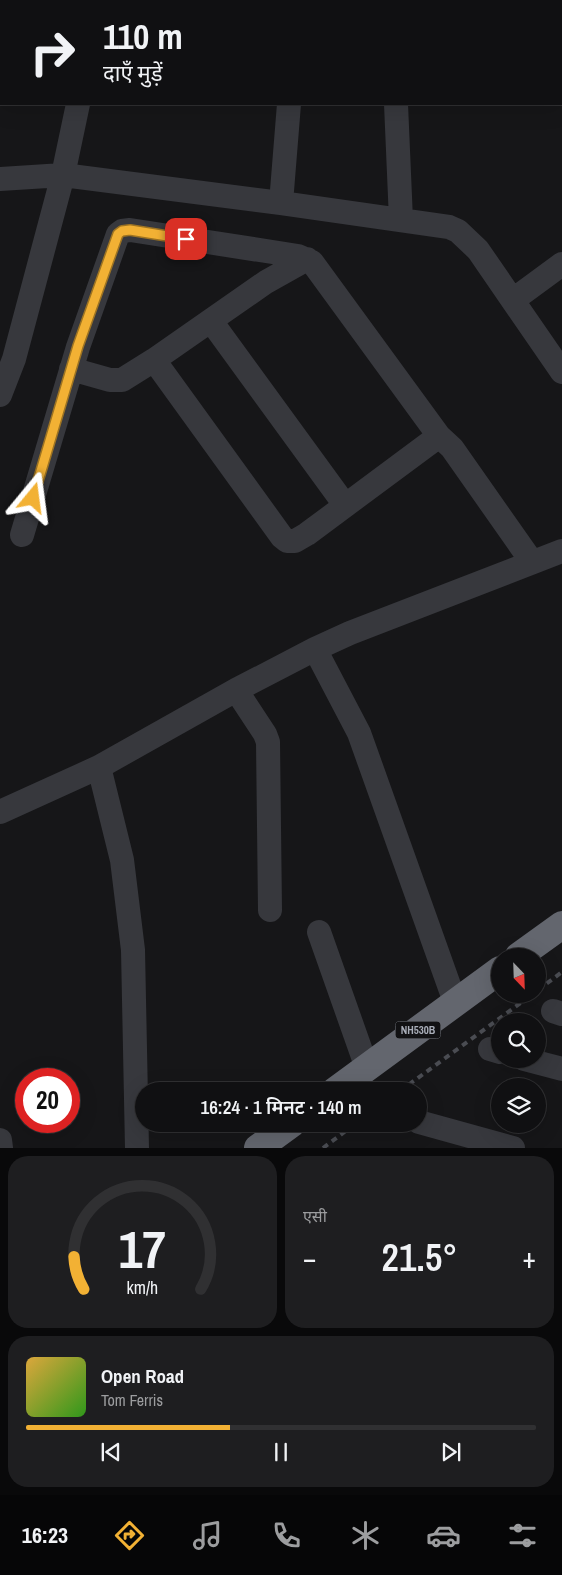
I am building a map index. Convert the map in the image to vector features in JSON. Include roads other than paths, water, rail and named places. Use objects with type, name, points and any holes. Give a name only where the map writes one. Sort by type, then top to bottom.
[{"type":"highway","points":[[530,948],[562,925]]},
{"type":"highway","name":"NH530B","points":[[348,1082],[491,976]]},
{"type":"highway","points":[[258,1148],[280,1132]]},
{"type":"street","points":[[0,395],[14,359],[63,175],[78,105]]},
{"type":"street","points":[[281,203],[289,105]]},
{"type":"street","points":[[396,105],[401,220]]},
{"type":"street","points":[[0,179],[63,175],[432,223],[449,227],[458,231],[478,250],[562,372]]},
{"type":"street","points":[[22,535],[71,369],[118,234],[122,231],[130,230],[298,256],[312,262],[439,436],[452,448],[532,562]]},
{"type":"street","points":[[71,369],[110,380],[122,380],[266,282],[307,259]]},
{"type":"street","points":[[513,300],[562,264]]},
{"type":"street","points":[[210,321],[346,505]]},
{"type":"street","points":[[154,360],[282,537],[287,541],[295,541],[307,534],[439,436]]},
{"type":"street","points":[[0,812],[98,767],[236,690],[315,649],[359,629],[562,551]]},
{"type":"street","points":[[315,649],[359,733],[455,1002]]},
{"type":"street","points":[[236,690],[265,734],[268,742],[270,910]]},
{"type":"street","points":[[98,767],[122,860],[133,950],[137,1148]]},
{"type":"street","points":[[319,932],[367,1068]]},
{"type":"street","points":[[546,1065],[562,1069]]},
{"type":"street","points":[[427,1124],[513,1148]]},
{"type":"street","points":[[0,1140],[1,1148]]},
{"type":"railway","points":[[546,984],[562,972]]},
{"type":"railway","points":[[412,1082],[521,1003]]},
{"type":"railway","points":[[323,1148],[344,1132]]}]
